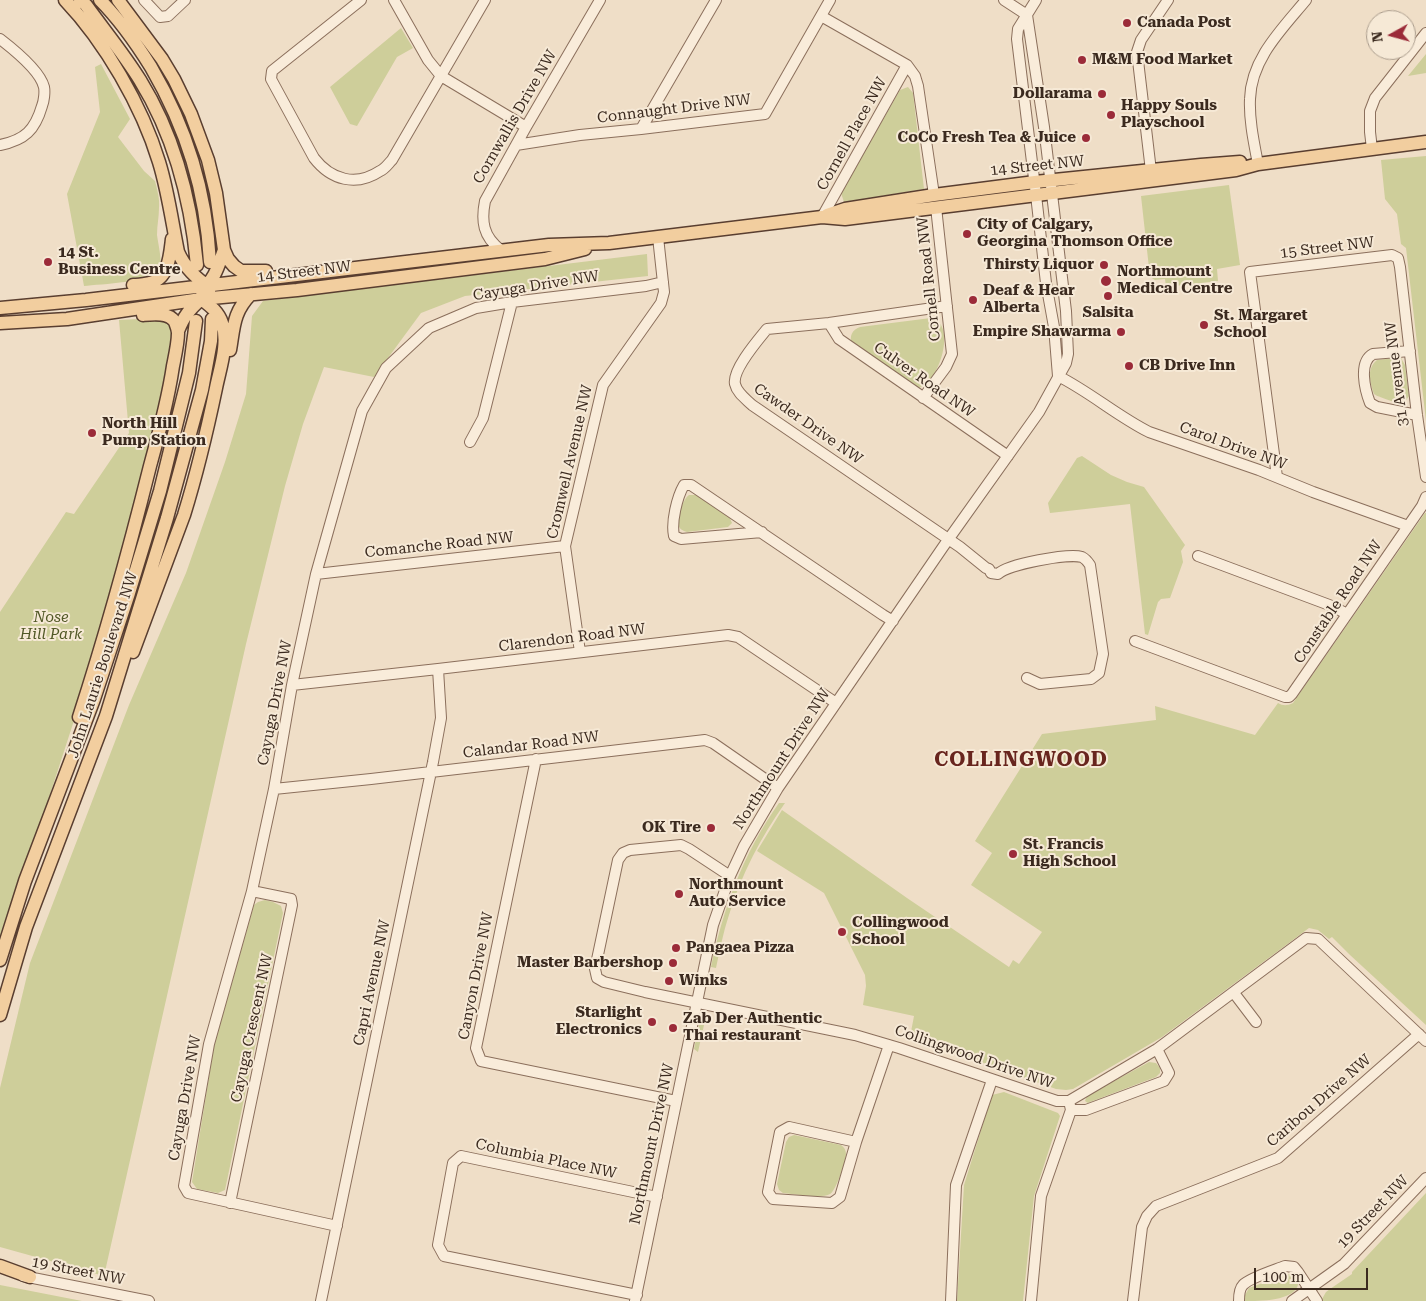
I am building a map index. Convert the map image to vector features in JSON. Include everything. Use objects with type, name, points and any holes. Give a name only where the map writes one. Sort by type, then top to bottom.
[{"type":"main road","points":[[65,0],[100,44],[121,77],[152,139],[167,193],[178,252],[183,263],[187,269],[215,287],[226,297]]},
{"type":"main road","points":[[80,0],[86,5],[118,47],[140,80],[168,136],[187,198],[194,231],[197,265]]},
{"type":"main road","points":[[100,0],[136,42],[162,87],[184,134],[203,198],[210,262]]},
{"type":"main road","points":[[118,0],[162,59],[191,114],[208,160],[216,193],[224,250],[228,259],[241,271],[250,272],[301,268],[346,269]]},
{"type":"main road","name":"14 Street NW","points":[[0,308],[86,300],[180,288],[215,287],[501,250],[658,237],[822,217],[845,219],[935,201],[1036,188],[1236,170],[1258,164],[1426,142]]},
{"type":"main road","name":"14 Street NW","points":[[1052,187],[1151,171],[1234,162],[1258,164]]},
{"type":"main road","points":[[86,300],[118,288],[158,280],[164,274],[168,262],[173,229]]},
{"type":"main road","name":"14 Street NW","points":[[0,323],[67,319],[180,302],[198,296],[226,297],[545,259],[609,242]]},
{"type":"main road","points":[[215,287],[215,272],[224,250]]},
{"type":"main road","points":[[69,765],[73,736],[126,561],[168,398],[178,331],[198,296],[215,287]]},
{"type":"main road","points":[[106,716],[140,635],[184,515],[204,446],[223,354],[224,332],[222,322],[215,309],[198,296],[180,288]]},
{"type":"main road","points":[[204,446],[211,434],[224,388],[234,323],[238,310],[251,294]]},
{"type":"main road","points":[[104,314],[119,318],[155,314],[164,315],[171,317],[178,331]]},
{"type":"main road","name":"John Laurie Boulevard NW","points":[[0,1015],[26,927],[106,716],[167,518],[194,422],[207,364],[212,319]]},
{"type":"main road","name":"John Laurie Boulevard NW","points":[[0,960],[25,881],[94,699],[129,593],[160,491],[189,373],[196,321]]},
{"type":"main road","points":[[0,1266],[30,1277]]},
{"type":"main road","points":[[0,1276],[30,1277]]},
{"type":"street","points":[[144,0],[160,17],[168,16],[185,0]]},
{"type":"street","points":[[360,0],[272,71],[271,79],[314,158],[321,167],[336,177],[349,180],[366,178],[381,171],[392,160],[485,0]]},
{"type":"street","points":[[394,0],[428,60],[441,76],[526,127]]},
{"type":"street","name":"Cornwallis Drive NW","points":[[501,250],[493,244],[486,232],[483,212],[485,200],[600,0]]},
{"type":"street","points":[[641,129],[716,0]]},
{"type":"street","name":"Connaught Drive NW","points":[[516,145],[580,135],[765,114],[830,0]]},
{"type":"street","points":[[1004,0],[1027,15]]},
{"type":"street","points":[[1036,0],[1018,29],[1017,39],[1046,283],[1054,327],[1058,376]]},
{"type":"street","points":[[1151,171],[1138,52],[1141,40],[1168,0]]},
{"type":"street","points":[[1258,164],[1252,128],[1250,98],[1253,76],[1259,61],[1267,49],[1306,0]]},
{"type":"street","name":"Northmount Drive NW","points":[[636,1298],[713,925],[730,876],[748,839],[778,788],[1044,404],[1066,363],[1068,354],[1066,311],[1052,187],[1027,15]]},
{"type":"street","points":[[821,16],[908,65]]},
{"type":"street","points":[[1372,149],[1370,111],[1375,98],[1426,33]]},
{"type":"street","points":[[0,38],[33,69],[44,87],[41,111],[30,132],[20,139],[0,145]]},
{"type":"street","name":"Cornell Road NW","points":[[908,65],[915,76],[918,86],[935,201],[952,354],[946,367],[923,398]]},
{"type":"street","name":"Cornell Place NW","points":[[822,217],[908,65]]},
{"type":"street","name":"Cromwell Avenue NW","points":[[580,652],[565,546],[603,385],[660,303],[664,292],[658,237]]},
{"type":"street","name":"15 Street NW","points":[[1277,477],[1250,272],[1392,255],[1398,258],[1400,267]]},
{"type":"street","name":"31 Avenue NW","points":[[1400,267],[1426,477]]},
{"type":"street","name":"Cayuga Drive NW","points":[[337,1226],[188,1193],[184,1186],[209,1044],[252,891],[316,574],[362,411],[386,368],[429,328],[476,308],[646,286],[663,282]]},
{"type":"street","points":[[470,442],[483,418],[512,302]]},
{"type":"street","name":"Cawder Drive NW","points":[[947,306],[829,323],[766,329],[737,370],[734,383],[740,394],[752,406],[949,539],[989,569],[991,573],[998,574],[1002,570],[1019,564],[1070,556],[1081,557],[1086,560],[1090,565],[1103,654],[1099,674],[1091,679],[1040,684],[1027,678]]},
{"type":"street","name":"Culver Road NW","points":[[829,323],[839,339],[1008,456]]},
{"type":"street","points":[[1410,352],[1373,354],[1368,357],[1365,362],[1366,384],[1370,403],[1377,407],[1417,415]]},
{"type":"street","name":"Carol Drive NW","points":[[1058,376],[1085,390],[1137,426],[1149,432],[1408,526]]},
{"type":"street","points":[[762,532],[681,539],[674,536],[672,527],[680,491],[684,485],[692,485],[762,532],[893,621]]},
{"type":"street","points":[[1408,526],[1426,497]]},
{"type":"street","name":"Constable Road NW","points":[[1135,641],[1284,697],[1289,697],[1408,526]]},
{"type":"street","name":"Comanche Road NW","points":[[316,574],[565,546]]},
{"type":"street","points":[[1198,556],[1332,606],[1347,614]]},
{"type":"street","name":"Clarendon Road NW","points":[[292,686],[728,634],[738,637],[836,703]]},
{"type":"street","name":"Capri Avenue NW","points":[[321,1301],[441,718],[438,669]]},
{"type":"street","name":"Calandar Road NW","points":[[274,789],[705,740],[713,743],[778,788]]},
{"type":"street","name":"Canyon Drive NW","points":[[536,759],[476,1048],[481,1061],[676,1101]]},
{"type":"street","name":"Collingwood Drive NW","points":[[730,876],[690,849],[681,846],[630,850],[622,853],[618,860],[596,969],[597,978],[604,982],[889,1044],[1070,1105],[1157,1049],[1306,938],[1318,939],[1422,1038]]},
{"type":"street","name":"Cayuga Crescent NW","points":[[230,1202],[292,905],[291,899],[252,891]]},
{"type":"street","points":[[1234,993],[1256,1022]]},
{"type":"street","name":"Caribou Drive NW","points":[[1133,1301],[1142,1227],[1147,1216],[1156,1206],[1278,1158],[1422,1038]]},
{"type":"street","points":[[856,1142],[789,1127],[780,1132],[768,1192],[774,1199],[832,1203],[840,1197],[856,1142],[889,1044]]},
{"type":"street","points":[[1031,1301],[1042,1196],[1070,1105],[1086,1110],[1164,1081],[1169,1074],[1157,1049]]},
{"type":"street","points":[[951,1301],[956,1185],[992,1080]]},
{"type":"street","name":"Columbia Place NW","points":[[636,1298],[444,1256],[438,1245],[452,1163],[461,1156],[657,1197]]},
{"type":"street","name":"19 Street NW","points":[[1292,1301],[1344,1264],[1426,1178]]},
{"type":"street","points":[[1239,1301],[1239,1294],[1243,1284],[1285,1266],[1294,1267],[1317,1301]]},
{"type":"street","name":"19 Street NW","points":[[0,1271],[149,1301]]},
{"type":"green space","points":[[401,28],[413,48],[397,57],[357,126],[350,124],[330,87]]},
{"type":"green space","points":[[1426,54],[1426,73],[1408,76]]},
{"type":"green space","points":[[101,64],[130,119],[118,137],[144,171],[155,181],[159,201],[157,235],[160,266],[156,272],[138,279],[84,286],[67,194],[100,112],[95,67]]},
{"type":"green space","points":[[908,87],[913,93],[924,189],[844,202],[841,193],[900,90]]},
{"type":"green space","points":[[1426,156],[1426,421],[1406,248],[1401,244],[1397,214],[1385,199],[1381,160]]},
{"type":"green space","points":[[1229,185],[1240,265],[1217,269],[1218,281],[1166,287],[1165,279],[1155,280],[1150,277],[1141,196]]},
{"type":"green space","points":[[647,254],[648,276],[465,296],[421,313],[374,377],[324,367],[303,424],[285,486],[246,644],[104,1276],[0,1247],[0,1088],[30,963],[129,705],[186,573],[225,462],[246,394],[252,316],[263,301]]},
{"type":"green space","name":"Nose Hill Park","points":[[160,318],[169,326],[172,338],[151,444],[94,659],[0,942],[0,612],[66,512],[74,514],[129,433],[119,320]]},
{"type":"green space","points":[[931,318],[939,322],[943,330],[942,353],[933,376],[926,384],[918,388],[852,344],[852,334],[860,327]]},
{"type":"green space","points":[[1401,358],[1405,365],[1409,396],[1403,403],[1388,400],[1374,394],[1370,380],[1371,367],[1377,360]]},
{"type":"green space","points":[[1082,456],[1111,475],[1144,487],[1185,545],[1181,551],[1183,562],[1170,598],[1161,599],[1158,602],[1148,635],[1145,634],[1130,504],[1050,513],[1048,503],[1077,458]]},
{"type":"green space","points":[[689,495],[697,495],[729,516],[732,523],[728,527],[687,532],[683,530],[679,526],[678,517]]},
{"type":"green space","points":[[1425,513],[1426,1025],[1332,937],[1329,939],[1318,930],[1309,928],[1162,1037],[1073,1089],[1056,1089],[910,1037],[914,1016],[863,1005],[866,986],[865,975],[824,893],[757,851],[782,810],[1009,967],[1013,960],[1019,964],[1042,932],[971,885],[992,853],[975,841],[1042,734],[1156,720],[1155,706],[1255,735],[1278,703],[1289,705],[1293,703]]},
{"type":"green space","points":[[779,803],[785,803],[768,829],[746,871],[727,922],[716,968],[711,967],[722,923],[736,881],[755,841]]},
{"type":"green space","points":[[265,900],[281,906],[283,913],[225,1190],[218,1193],[197,1189],[192,1182],[214,1046],[254,905]]},
{"type":"green space","points":[[706,1015],[698,1052],[694,1049],[700,1020]]},
{"type":"green space","points":[[1149,1062],[1156,1063],[1160,1068],[1160,1073],[1156,1077],[1088,1103],[1085,1101],[1087,1096]]},
{"type":"green space","points":[[1004,1092],[1058,1113],[1060,1116],[1034,1196],[1023,1301],[957,1301],[964,1185],[992,1095]]},
{"type":"green space","points":[[794,1135],[841,1145],[845,1149],[846,1158],[843,1169],[838,1182],[830,1194],[807,1196],[783,1193],[779,1190],[777,1184],[786,1142],[789,1137]]},
{"type":"green space","points":[[1426,1193],[1426,1301],[1323,1301],[1322,1299],[1326,1292],[1352,1274]]},
{"type":"green space","points":[[1287,1274],[1295,1277],[1298,1285],[1290,1294],[1276,1299],[1244,1301],[1249,1288]]},
{"type":"green space","points":[[0,1285],[82,1301],[0,1301]]},
{"type":"place","name":"Canada Post","points":[[1127,23]]},
{"type":"place","name":"M&M Food Market","points":[[1082,60]]},
{"type":"place","name":"Dollarama","points":[[1102,94]]},
{"type":"place","name":"Happy Souls Playschool","points":[[1111,115]]},
{"type":"place","name":"CoCo Fresh Tea & Juice","points":[[1086,138]]},
{"type":"place","name":"City of Calgary, Georgina Thomson Office","points":[[967,234]]},
{"type":"place","name":"14 St. Business Centre","points":[[48,262]]},
{"type":"place","name":"Thirsty Liquor","points":[[1104,265]]},
{"type":"place","name":"Northmount Medical Centre","points":[[1106,281]]},
{"type":"place","name":"Salsita","points":[[1108,296]]},
{"type":"place","name":"Deaf & Hear Alberta","points":[[973,300]]},
{"type":"place","name":"St. Margaret School","points":[[1204,325]]},
{"type":"place","name":"Empire Shawarma","points":[[1121,332]]},
{"type":"place","name":"CB Drive Inn","points":[[1129,366]]},
{"type":"place","name":"North Hill Pump Station","points":[[92,433]]},
{"type":"place","name":"OK Tire","points":[[711,828]]},
{"type":"place","name":"St. Francis High School","points":[[1013,854]]},
{"type":"place","name":"Northmount Auto Service","points":[[679,894]]},
{"type":"place","name":"Collingwood School","points":[[842,932]]},
{"type":"place","name":"Pangaea Pizza","points":[[676,948]]},
{"type":"place","name":"Master Barbershop","points":[[673,963]]},
{"type":"place","name":"Winks","points":[[669,981]]},
{"type":"place","name":"Starlight Electronics","points":[[652,1022]]},
{"type":"place","name":"Zab Der Authentic Thai restaurant","points":[[673,1028]]},
{"type":"district","name":"COLLINGWOOD","points":[[1021,760]]}]
